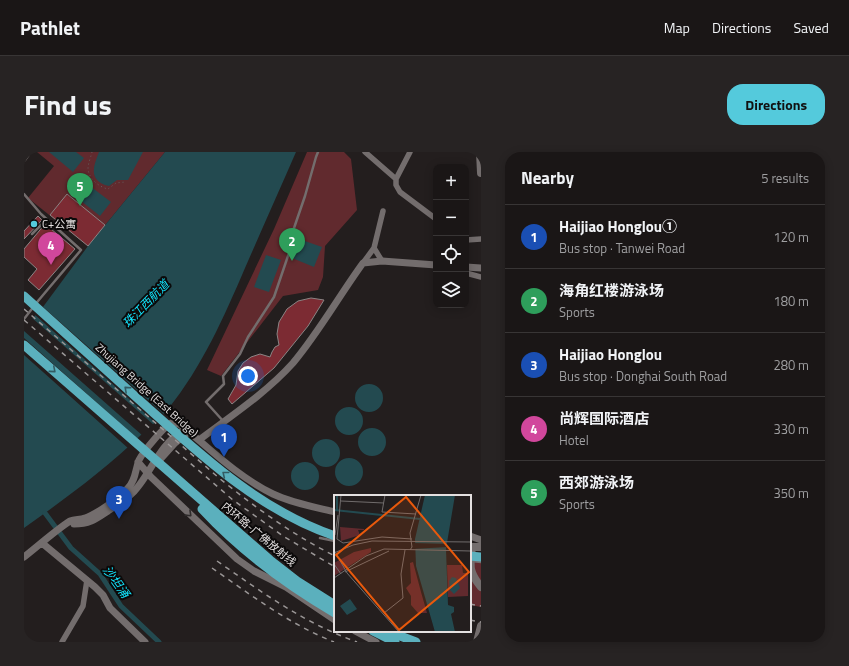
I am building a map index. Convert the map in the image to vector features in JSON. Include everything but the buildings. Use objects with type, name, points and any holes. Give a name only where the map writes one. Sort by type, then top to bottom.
[{"type":"highway","name":"Zhujiang Bridge (East Bridge)","points":[[24,296],[188,443],[256,497]]},
{"type":"highway","points":[[24,345],[172,475],[204,510],[245,548],[296,589],[334,611]]},
{"type":"highway","name":"内环路-广佛放射线","points":[[172,475],[284,571],[334,604]]},
{"type":"highway","points":[[256,497],[334,529]]},
{"type":"highway","points":[[256,497],[297,521],[334,536]]},
{"type":"highway","points":[[471,553],[481,557]]},
{"type":"highway","points":[[375,632],[395,642]]},
{"type":"highway","points":[[390,632],[416,642]]},
{"type":"main road","points":[[480,152],[481,173]]},
{"type":"main road","points":[[481,546],[471,553],[472,575],[481,587]]},
{"type":"main road","points":[[478,642],[481,626]]},
{"type":"street","points":[[24,159],[29,152]]},
{"type":"street","points":[[365,152],[396,179]]},
{"type":"street","points":[[410,152],[396,179],[396,185],[400,192],[433,217]]},
{"type":"street","points":[[199,440],[267,387],[293,363],[374,248],[383,211]]},
{"type":"street","points":[[469,240],[481,239]]},
{"type":"street","points":[[374,248],[382,261]]},
{"type":"street","points":[[363,264],[382,261],[433,265]]},
{"type":"street","points":[[469,267],[481,268]]},
{"type":"street","points":[[469,274],[481,277]]},
{"type":"street","points":[[24,557],[72,520],[91,516],[124,492],[131,484],[135,476],[138,462],[171,422],[178,423],[238,472],[266,490],[283,498],[334,512]]},
{"type":"street","points":[[134,492],[179,440],[190,432]]},
{"type":"street","points":[[138,462],[148,474],[246,566],[286,587],[334,619]]},
{"type":"street","points":[[64,526],[91,522],[134,492],[150,484],[161,486]]},
{"type":"street","points":[[471,536],[481,540]]},
{"type":"street","points":[[42,544],[99,590],[110,608],[145,642]]},
{"type":"street","points":[[62,642],[83,606],[87,580]]},
{"type":"street","points":[[357,632],[376,642]]},
{"type":"lane","points":[[224,422],[206,402],[224,384],[223,376],[240,354],[248,337],[274,297],[289,253],[293,232],[318,152]]},
{"type":"lane","points":[[24,194],[47,219],[81,250],[38,300],[24,319]]},
{"type":"lane","points":[[32,234],[47,219]]},
{"type":"lane","points":[[320,538],[334,541]]},
{"type":"lane","points":[[471,553],[481,562]]},
{"type":"path","points":[[92,152],[88,169],[94,181],[108,189],[116,183],[125,182]]},
{"type":"shaded area","points":[[37,152],[165,152],[88,246],[28,198],[54,166]]},
{"type":"shaded area","points":[[307,152],[344,152],[351,159],[357,210],[325,246],[323,277],[318,290],[283,296],[221,376],[207,370],[274,229]]},
{"type":"shaded area","points":[[471,561],[481,562],[481,607],[471,605]]},
{"type":"water","points":[[49,152],[76,152],[84,158],[73,172]]},
{"type":"water","points":[[99,152],[143,152],[128,180],[117,180],[109,186],[102,184],[95,177],[94,168]]},
{"type":"water","name":"珠江西航道","points":[[165,152],[296,152],[220,323],[202,359],[180,393],[162,416],[114,459],[70,495],[24,528],[24,326],[40,311],[88,246]]},
{"type":"water","points":[[86,183],[111,202],[100,216],[76,197]]},
{"type":"water","points":[[299,239],[322,247],[314,267],[292,258]]},
{"type":"water","points":[[266,255],[281,260],[269,292],[254,287]]},
{"type":"water","points":[[369,384],[379,388],[383,398],[379,408],[369,412],[359,408],[355,398],[359,388]]},
{"type":"water","points":[[349,407],[359,411],[363,421],[359,431],[349,435],[339,431],[335,421],[339,411]]},
{"type":"water","points":[[372,428],[382,432],[386,442],[382,452],[372,456],[362,452],[358,442],[362,432]]},
{"type":"water","points":[[326,439],[336,443],[340,453],[336,463],[326,467],[316,463],[312,453],[316,443]]},
{"type":"water","points":[[349,458],[359,462],[363,472],[359,482],[349,486],[339,482],[335,472],[339,462]]},
{"type":"water","points":[[305,462],[315,466],[319,476],[315,486],[305,490],[295,486],[291,476],[295,466]]},
{"type":"pier","points":[[42,306],[165,415],[156,423],[34,314]]},
{"type":"pier","points":[[31,317],[154,425],[143,436],[24,331],[24,323]]},
{"type":"pier","points":[[24,338],[139,440],[129,449],[24,355]]},
{"type":"waterway","name":"沙坦涌","points":[[45,513],[71,548],[100,574],[121,606],[159,642]]},
{"type":"railway","points":[[24,309],[219,478],[290,530],[334,556]]},
{"type":"railway","points":[[24,320],[233,500],[283,536],[334,566]]},
{"type":"railway","points":[[217,561],[284,606],[319,626],[357,642]]},
{"type":"railway","points":[[212,568],[286,618],[301,627],[334,642]]},
{"type":"railway","points":[[471,604],[481,606]]},
{"type":"railway","points":[[471,620],[481,622]]},
{"type":"place","name":"西郊游泳场","points":[[80,206]]},
{"type":"place","name":"C+公寓","points":[[34,224]]},
{"type":"place","name":"海角红楼游泳场","points":[[292,261]]},
{"type":"place","name":"尚辉国际酒店","points":[[51,265]]},
{"type":"place","name":"Haijiao Honglou①","points":[[224,457]]},
{"type":"place","name":"Haijiao Honglou","points":[[119,519]]}]
